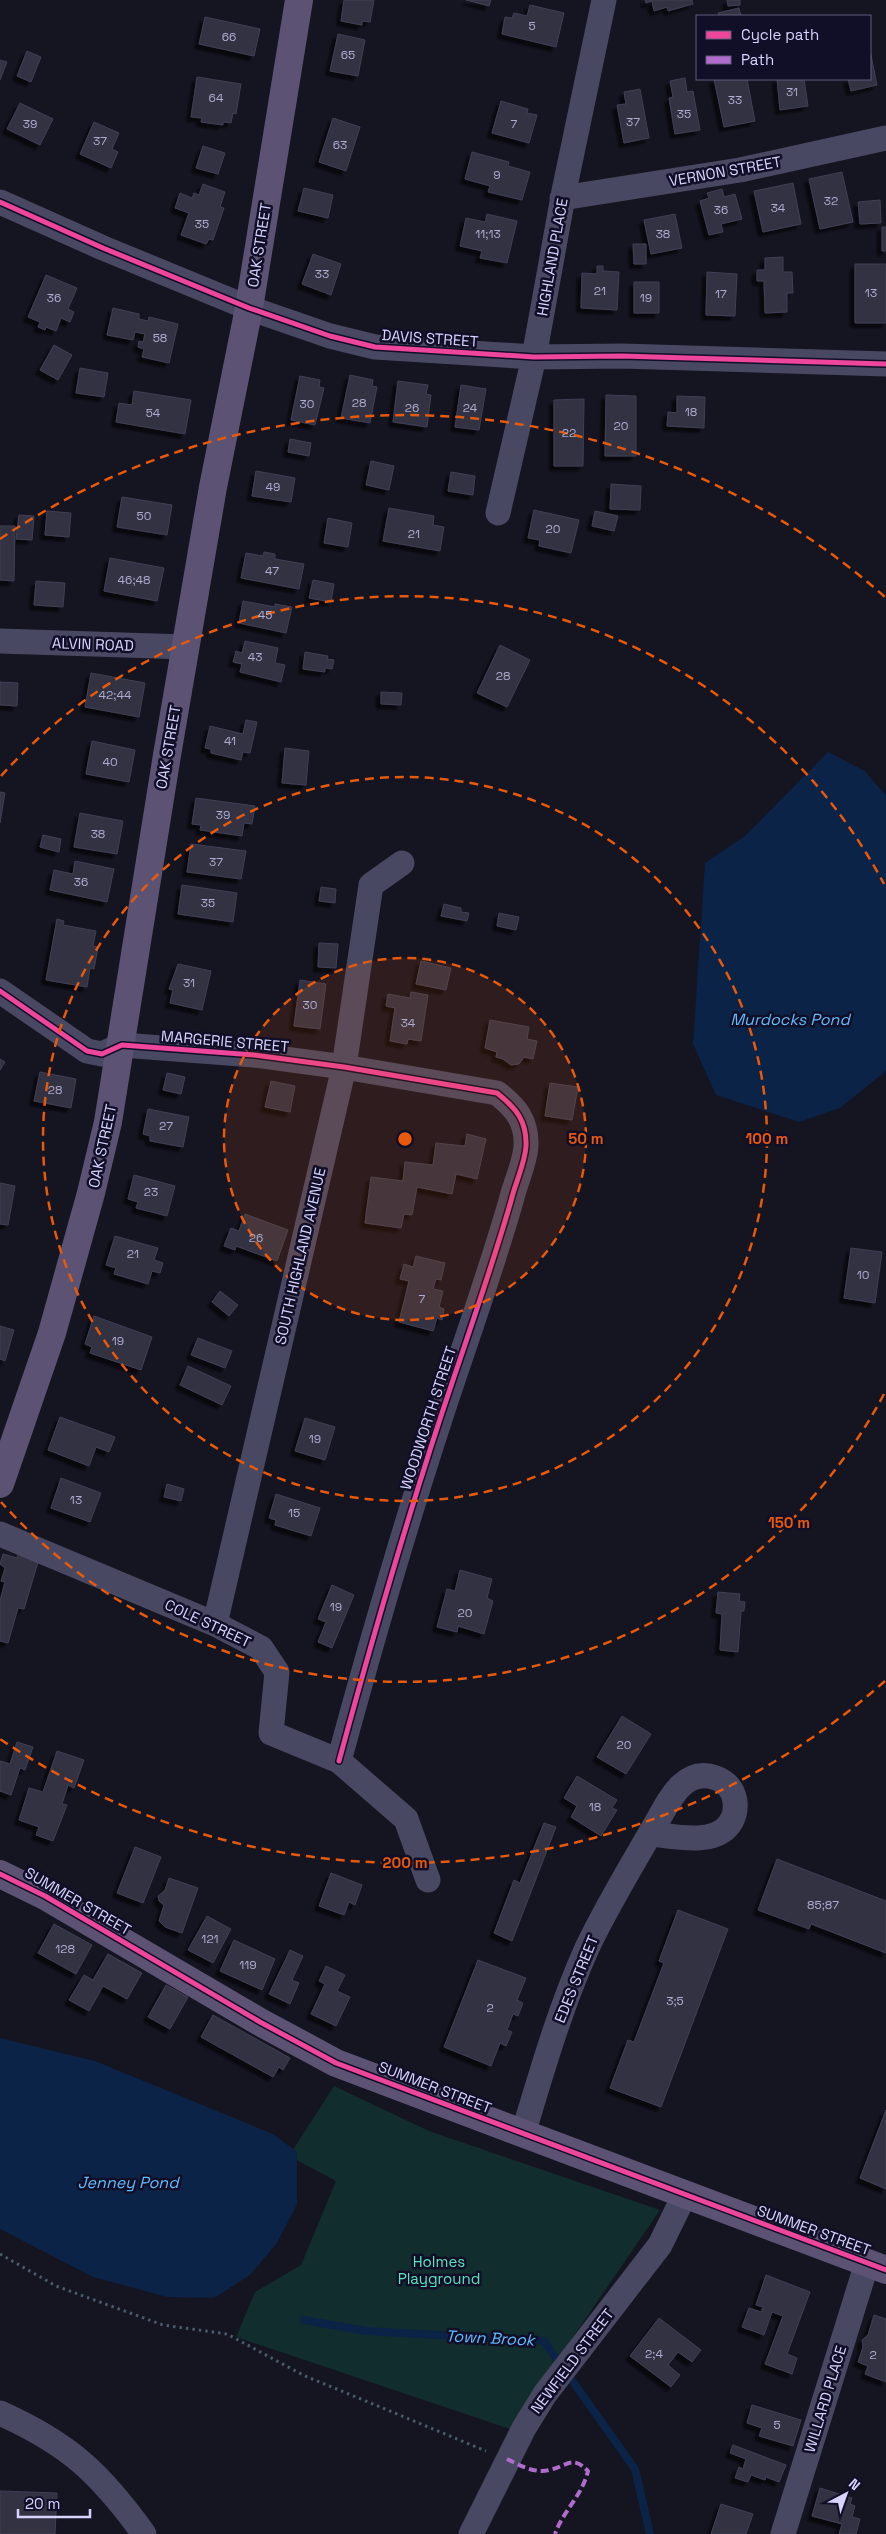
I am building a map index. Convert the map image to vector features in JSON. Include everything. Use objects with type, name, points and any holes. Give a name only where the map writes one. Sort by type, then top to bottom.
[{"type":"main road","name":"OAK STREET","points":[[0,1484],[49,1343],[73,1263],[108,1122],[122,1045],[144,890],[213,487],[249,308],[299,0]]},
{"type":"main road","name":"SUMMER STREET","points":[[0,1874],[46,1896],[260,2022],[336,2063],[876,2267]]},
{"type":"street","name":"HIGHLAND PLACE","points":[[498,513],[534,356],[562,198],[604,0]]},
{"type":"street","name":"VERNON STREET","points":[[562,198],[740,170],[886,138]]},
{"type":"street","name":"DAVIS STREET","points":[[0,202],[103,248],[249,308],[330,336],[376,347],[534,356],[622,356],[886,364]]},
{"type":"street","name":"ALVIN ROAD","points":[[0,641],[186,647]]},
{"type":"street","name":"SOUTH HIGHLAND AVENUE","points":[[215,1624],[344,1067],[371,885],[402,863]]},
{"type":"street","name":"MARGERIE STREET","points":[[0,991],[87,1051],[102,1054],[122,1045],[254,1055],[344,1067],[497,1093]]},
{"type":"street","name":"WOODWORTH STREET","points":[[339,1761],[378,1615],[453,1380],[496,1256],[526,1147],[525,1126],[520,1116],[513,1106],[497,1093]]},
{"type":"street","name":"COLE STREET","points":[[0,1534],[215,1624],[261,1648],[277,1672],[270,1733],[339,1761],[406,1819],[428,1880]]},
{"type":"street","name":"EDES STREET","points":[[523,2134],[553,2037],[586,1950],[620,1883],[651,1834]]},
{"type":"street","name":"NEWFIELD STREET","points":[[471,2534],[506,2459],[545,2394],[660,2245],[684,2196]]},
{"type":"street","name":"WILLARD PLACE","points":[[783,2534],[876,2267]]},
{"type":"street","points":[[0,2414],[45,2435],[73,2454],[109,2490],[144,2534]]},
{"type":"path","points":[[0,2254],[56,2286],[163,2325],[228,2334],[303,2375],[506,2459]]},
{"type":"green space","name":"Holmes Playground","points":[[334,2086],[429,2131],[660,2210],[510,2429],[236,2337],[255,2292],[301,2265],[336,2181],[289,2156]]},
{"type":"water","name":"Murdocks Pond","points":[[828,752],[865,771],[886,796],[886,1071],[840,1108],[799,1122],[716,1095],[693,1044],[705,863],[745,836]]},
{"type":"water","name":"Jenney Pond","points":[[0,2038],[95,2061],[273,2134],[297,2152],[297,2204],[277,2243],[250,2275],[214,2298],[167,2297],[93,2277],[0,2229]]},
{"type":"building","points":[[344,0],[374,0],[370,22],[362,21],[362,25],[341,21]]},
{"type":"building","points":[[466,0],[491,0],[489,6]]},
{"type":"building","points":[[645,0],[692,0],[693,4],[668,11],[667,7],[654,11],[652,1],[646,3]]},
{"type":"building","points":[[727,0],[740,0],[740,5],[728,6]]},
{"type":"building","points":[[530,5],[564,13],[556,47],[502,34],[505,17],[512,18],[514,13],[527,16]]},
{"type":"building","points":[[739,8],[741,15],[719,15],[718,13]]},
{"type":"building","points":[[205,17],[260,29],[254,56],[199,44]]},
{"type":"building","points":[[338,34],[365,40],[358,76],[330,71]]},
{"type":"building","points":[[27,51],[41,57],[31,82],[17,76]]},
{"type":"building","points":[[871,55],[877,85],[851,91],[848,80],[871,80]]},
{"type":"building","points":[[0,60],[7,62],[0,80]]},
{"type":"building","points":[[197,77],[241,84],[236,114],[233,113],[231,123],[223,122],[223,125],[201,122],[202,118],[191,117]]},
{"type":"building","points":[[685,78],[687,92],[693,91],[700,130],[675,134],[669,98],[673,97],[670,81]]},
{"type":"building","points":[[714,80],[747,80],[755,121],[724,127]]},
{"type":"building","points":[[777,80],[804,80],[808,106],[780,110]]},
{"type":"building","points":[[640,89],[649,138],[624,143],[617,105],[626,104],[624,92]]},
{"type":"building","points":[[501,101],[528,109],[527,113],[537,115],[529,143],[492,133]]},
{"type":"building","points":[[20,103],[53,119],[40,145],[7,129]]},
{"type":"building","points":[[333,118],[360,127],[346,171],[319,162]]},
{"type":"building","points":[[94,122],[119,133],[112,149],[118,152],[111,168],[80,154]]},
{"type":"building","points":[[203,146],[225,153],[218,174],[196,168]]},
{"type":"building","points":[[472,152],[509,162],[508,166],[530,172],[522,200],[488,192],[490,186],[465,179]]},
{"type":"building","points":[[842,172],[853,222],[820,229],[809,179]]},
{"type":"building","points":[[793,183],[801,224],[763,232],[754,191]]},
{"type":"building","points":[[203,184],[225,192],[220,207],[224,208],[213,240],[209,239],[206,244],[181,235],[189,213],[175,208],[180,193],[192,198],[194,193],[199,195]]},
{"type":"building","points":[[304,188],[333,195],[328,218],[298,211]]},
{"type":"building","points":[[722,189],[724,197],[735,194],[742,219],[721,224],[723,232],[709,235],[700,201],[709,198],[707,193]]},
{"type":"building","points":[[880,200],[881,223],[860,224],[858,202]]},
{"type":"building","points":[[487,214],[517,221],[507,263],[480,258],[482,251],[460,246],[466,218],[485,222]]},
{"type":"building","points":[[675,214],[682,248],[651,254],[644,220]]},
{"type":"building","points":[[882,227],[886,227],[886,251],[882,251]]},
{"type":"building","points":[[633,244],[646,244],[646,264],[634,264]]},
{"type":"building","points":[[313,254],[341,264],[331,295],[302,284]]},
{"type":"building","points":[[783,257],[783,272],[792,272],[793,293],[787,293],[787,312],[765,313],[764,281],[757,281],[757,270],[765,270],[765,258]]},
{"type":"building","points":[[855,264],[886,264],[886,323],[855,323]]},
{"type":"building","points":[[597,266],[603,266],[603,271],[619,272],[617,310],[581,308],[582,273],[597,274]]},
{"type":"building","points":[[707,272],[737,274],[735,316],[706,315]]},
{"type":"building","points":[[46,275],[77,288],[68,309],[74,312],[70,322],[61,318],[56,331],[46,327],[45,330],[38,327],[40,322],[28,317]]},
{"type":"building","points":[[634,282],[659,282],[659,313],[634,313]]},
{"type":"building","points":[[113,308],[139,314],[139,319],[148,321],[149,317],[178,324],[169,363],[142,357],[144,349],[138,347],[139,341],[143,342],[145,334],[135,332],[133,340],[107,335]]},
{"type":"building","points":[[54,345],[72,355],[58,380],[40,370]]},
{"type":"building","points":[[80,368],[108,373],[104,397],[76,393]]},
{"type":"building","points":[[350,375],[373,380],[372,386],[377,387],[370,423],[341,418]]},
{"type":"building","points":[[300,376],[320,380],[319,387],[324,388],[315,425],[291,420]]},
{"type":"building","points":[[398,381],[428,385],[426,394],[431,395],[427,427],[393,422]]},
{"type":"building","points":[[461,385],[486,389],[479,430],[455,427]]},
{"type":"building","points":[[134,391],[191,400],[185,434],[116,422],[119,403],[132,405]]},
{"type":"building","points":[[606,395],[636,396],[636,456],[605,456]]},
{"type":"building","points":[[677,396],[705,397],[704,428],[667,426],[668,412],[677,413]]},
{"type":"building","points":[[584,399],[583,466],[554,466],[554,400]]},
{"type":"building","points":[[290,439],[311,443],[309,456],[288,452]]},
{"type":"building","points":[[371,461],[394,466],[389,490],[366,485]]},
{"type":"building","points":[[256,471],[295,478],[291,502],[252,496]]},
{"type":"building","points":[[451,472],[475,476],[473,495],[448,491]]},
{"type":"building","points":[[611,484],[641,486],[640,510],[610,509]]},
{"type":"building","points":[[122,497],[172,505],[167,535],[117,527]]},
{"type":"building","points":[[389,508],[434,516],[433,525],[444,527],[440,551],[383,541]]},
{"type":"building","points":[[534,510],[579,520],[571,553],[539,546],[540,540],[528,538]]},
{"type":"building","points":[[47,511],[71,513],[69,537],[45,535]]},
{"type":"building","points":[[595,511],[618,516],[614,531],[592,526]]},
{"type":"building","points":[[19,515],[34,516],[32,540],[16,539]]},
{"type":"building","points":[[328,518],[352,523],[348,547],[324,543]]},
{"type":"building","points":[[0,526],[15,526],[14,581],[0,580]]},
{"type":"building","points":[[264,552],[275,554],[275,559],[304,564],[299,589],[241,578],[246,553],[263,556]]},
{"type":"building","points":[[110,558],[164,568],[157,601],[104,591]]},
{"type":"building","points":[[313,580],[334,584],[331,602],[309,598]]},
{"type":"building","points":[[36,581],[65,583],[63,607],[34,605]]},
{"type":"building","points":[[243,601],[275,607],[275,604],[292,607],[286,633],[239,623]]},
{"type":"building","points":[[245,641],[278,648],[275,663],[285,665],[281,682],[240,672],[242,664],[233,662],[236,651],[242,653]]},
{"type":"building","points":[[500,645],[530,660],[507,707],[477,693]]},
{"type":"building","points":[[305,652],[328,656],[327,659],[334,660],[332,669],[325,668],[325,672],[303,669]]},
{"type":"building","points":[[91,673],[145,683],[139,717],[85,707]]},
{"type":"building","points":[[0,682],[18,683],[17,706],[0,705]]},
{"type":"building","points":[[381,692],[402,693],[401,705],[381,704]]},
{"type":"building","points":[[246,720],[257,722],[250,753],[243,752],[241,760],[211,753],[211,749],[205,748],[210,726],[243,734]]},
{"type":"building","points":[[92,741],[135,750],[129,782],[86,774]]},
{"type":"building","points":[[285,748],[309,751],[306,785],[282,783]]},
{"type":"building","points":[[0,792],[5,793],[0,823]]},
{"type":"building","points":[[196,798],[255,806],[252,824],[244,823],[242,836],[200,830],[201,825],[192,824]]},
{"type":"building","points":[[80,813],[123,821],[117,854],[74,847]]},
{"type":"building","points":[[43,835],[61,839],[59,852],[40,847]]},
{"type":"building","points":[[191,844],[246,851],[241,879],[187,872]]},
{"type":"building","points":[[75,861],[114,869],[107,902],[50,890],[54,870],[73,874]]},
{"type":"building","points":[[182,885],[237,893],[233,922],[178,914]]},
{"type":"building","points":[[321,887],[336,889],[335,903],[319,901]]},
{"type":"building","points":[[444,904],[461,908],[461,912],[469,913],[467,921],[441,916]]},
{"type":"building","points":[[499,913],[519,917],[516,930],[497,926]]},
{"type":"building","points":[[57,919],[64,921],[63,925],[96,931],[93,946],[98,947],[94,969],[90,968],[87,987],[46,980]]},
{"type":"building","points":[[319,943],[338,944],[336,968],[318,967]]},
{"type":"building","points":[[421,961],[451,968],[446,990],[416,984]]},
{"type":"building","points":[[178,964],[211,971],[202,1010],[170,1003],[173,990],[169,989]]},
{"type":"building","points":[[300,980],[326,984],[320,1029],[294,1026]]},
{"type":"building","points":[[411,992],[428,995],[421,1041],[408,1039],[407,1044],[390,1041],[395,1008],[386,1006],[388,994],[410,998]]},
{"type":"building","points":[[490,1020],[529,1027],[527,1039],[537,1041],[533,1059],[524,1057],[519,1064],[511,1065],[503,1059],[496,1057],[497,1052],[485,1048]]},
{"type":"building","points":[[0,1059],[5,1062],[0,1070]]},
{"type":"building","points":[[40,1072],[76,1079],[71,1108],[34,1101]]},
{"type":"building","points":[[167,1073],[185,1077],[181,1094],[163,1090]]},
{"type":"building","points":[[271,1081],[295,1086],[290,1112],[265,1107]]},
{"type":"building","points":[[550,1083],[578,1087],[572,1120],[545,1116]]},
{"type":"building","points":[[148,1109],[189,1117],[183,1147],[150,1141],[150,1136],[143,1134]]},
{"type":"building","points":[[467,1134],[486,1139],[477,1179],[456,1174],[452,1194],[417,1187],[412,1215],[404,1214],[401,1228],[365,1223],[371,1177],[403,1181],[405,1162],[433,1165],[436,1143],[465,1146]]},
{"type":"building","points":[[134,1175],[175,1186],[167,1216],[136,1208],[138,1202],[128,1199]]},
{"type":"building","points":[[0,1183],[15,1186],[8,1225],[0,1224]]},
{"type":"building","points":[[245,1214],[288,1230],[277,1261],[236,1246],[235,1250],[224,1246],[231,1228],[239,1231]]},
{"type":"building","points":[[115,1236],[158,1248],[154,1260],[163,1263],[160,1273],[152,1271],[148,1284],[114,1274],[116,1268],[106,1265]]},
{"type":"building","points":[[851,1248],[882,1252],[875,1303],[844,1298]]},
{"type":"building","points":[[416,1256],[445,1263],[441,1280],[436,1279],[433,1289],[443,1291],[439,1307],[444,1309],[442,1320],[437,1318],[433,1331],[399,1322],[409,1281],[400,1279],[404,1264],[413,1267]]},
{"type":"building","points":[[220,1291],[238,1305],[229,1316],[212,1302]]},
{"type":"building","points":[[94,1316],[152,1337],[141,1370],[90,1353],[92,1347],[85,1344]]},
{"type":"building","points":[[0,1326],[14,1330],[5,1361],[0,1359]]},
{"type":"building","points":[[198,1338],[232,1351],[225,1368],[191,1355]]},
{"type":"building","points":[[188,1366],[231,1386],[222,1405],[180,1385]]},
{"type":"building","points":[[60,1417],[115,1437],[109,1452],[96,1447],[89,1466],[48,1450]]},
{"type":"building","points":[[305,1418],[335,1427],[325,1460],[295,1451]]},
{"type":"building","points":[[61,1478],[101,1493],[90,1522],[51,1508]]},
{"type":"building","points":[[167,1484],[184,1489],[181,1501],[164,1497]]},
{"type":"building","points":[[276,1494],[320,1508],[311,1536],[275,1525],[276,1520],[269,1518]]},
{"type":"building","points":[[19,1553],[39,1559],[24,1609],[18,1608],[8,1643],[0,1641],[0,1601],[5,1582],[1,1581],[5,1568],[0,1564],[3,1554],[17,1558]]},
{"type":"building","points":[[460,1570],[492,1579],[487,1598],[493,1601],[484,1634],[458,1626],[457,1632],[437,1627],[447,1589],[455,1591]]},
{"type":"building","points":[[332,1585],[354,1595],[332,1648],[318,1642],[326,1622],[318,1619]]},
{"type":"building","points":[[718,1592],[740,1594],[739,1601],[745,1602],[744,1611],[741,1611],[738,1652],[720,1650],[722,1614],[716,1613]]},
{"type":"building","points":[[622,1716],[651,1734],[626,1774],[597,1757]]},
{"type":"building","points":[[17,1742],[33,1747],[25,1770],[20,1768],[11,1795],[0,1791],[0,1761],[10,1764]]},
{"type":"building","points":[[57,1751],[84,1760],[74,1788],[68,1785],[62,1804],[67,1805],[53,1841],[36,1835],[39,1827],[19,1820],[29,1788],[43,1792]]},
{"type":"building","points":[[577,1776],[617,1800],[612,1808],[617,1810],[601,1836],[571,1817],[577,1806],[564,1798]]},
{"type":"building","points":[[544,1823],[556,1827],[512,1941],[494,1933],[514,1880],[520,1883]]},
{"type":"building","points":[[135,1847],[161,1857],[143,1903],[117,1893]]},
{"type":"building","points":[[777,1859],[886,1901],[886,1953],[811,1924],[809,1929],[758,1910]]},
{"type":"building","points":[[331,1873],[362,1885],[355,1905],[349,1902],[344,1915],[319,1906]]},
{"type":"building","points":[[169,1878],[198,1888],[182,1933],[165,1927],[159,1921],[164,1905],[159,1901],[158,1896],[165,1890]]},
{"type":"building","points":[[678,1910],[728,1929],[661,2107],[610,2088],[628,2040],[634,2042],[664,1963],[659,1961]]},
{"type":"building","points":[[207,1916],[231,1929],[213,1963],[188,1950]]},
{"type":"building","points":[[54,1924],[92,1945],[76,1974],[38,1953]]},
{"type":"building","points":[[234,1940],[275,1959],[262,1990],[220,1971]]},
{"type":"building","points":[[290,1950],[303,1956],[292,1980],[299,1983],[290,2004],[269,1994]]},
{"type":"building","points":[[108,1954],[142,1973],[127,1999],[103,1986],[89,2011],[69,2000],[84,1975],[93,1980]]},
{"type":"building","points":[[478,1960],[526,1978],[517,2000],[523,2003],[518,2016],[513,2014],[507,2030],[512,2032],[506,2046],[500,2043],[491,2066],[444,2047]]},
{"type":"building","points":[[326,1966],[345,1975],[337,1991],[350,1997],[336,2026],[311,2014],[325,1984],[319,1981]]},
{"type":"building","points":[[166,1985],[188,1997],[170,2029],[148,2017]]},
{"type":"building","points":[[213,2015],[290,2058],[283,2070],[279,2067],[273,2077],[201,2037]]},
{"type":"building","points":[[886,2110],[886,2189],[860,2178]]},
{"type":"building","points":[[766,2275],[810,2292],[787,2354],[797,2358],[792,2374],[765,2364],[783,2316],[772,2312],[764,2335],[742,2327],[749,2308],[761,2312],[763,2307],[756,2305]]},
{"type":"building","points":[[874,2315],[886,2319],[886,2382],[865,2374],[868,2366],[858,2362],[863,2347],[862,2340],[868,2335]]},
{"type":"building","points":[[659,2318],[701,2350],[692,2362],[678,2352],[668,2365],[680,2375],[671,2387],[630,2356]]},
{"type":"building","points":[[752,2405],[801,2420],[793,2446],[759,2436],[762,2428],[747,2423]]},
{"type":"building","points":[[733,2445],[786,2465],[779,2482],[766,2477],[765,2480],[751,2475],[748,2482],[735,2478],[739,2467],[743,2469],[746,2459],[730,2453]]},
{"type":"building","points":[[820,2488],[852,2498],[850,2504],[855,2506],[852,2517],[860,2519],[856,2534],[839,2534],[842,2524],[812,2516]]},
{"type":"building","points":[[0,2491],[57,2493],[55,2534],[0,2534]]},
{"type":"building","points":[[721,2504],[753,2514],[746,2534],[711,2534]]},
{"type":"waterway","name":"Town Brook","points":[[304,2320],[366,2331],[544,2341],[635,2469],[650,2534]]},
{"type":"marked path","points":[[507,2459],[538,2471],[549,2470],[573,2462],[578,2463],[588,2471],[581,2488],[555,2534]]},
{"type":"cycle path","points":[[0,202],[103,248],[249,308],[330,336],[375,347],[534,357],[622,356],[886,364]]},
{"type":"cycle path","points":[[0,991],[87,1051],[102,1054],[122,1045],[254,1055],[344,1067],[497,1093],[510,1104],[522,1122],[526,1137],[522,1167],[408,1520],[339,1761]]},
{"type":"cycle path","points":[[0,1874],[45,1896],[260,2022],[336,2063],[886,2270]]}]
